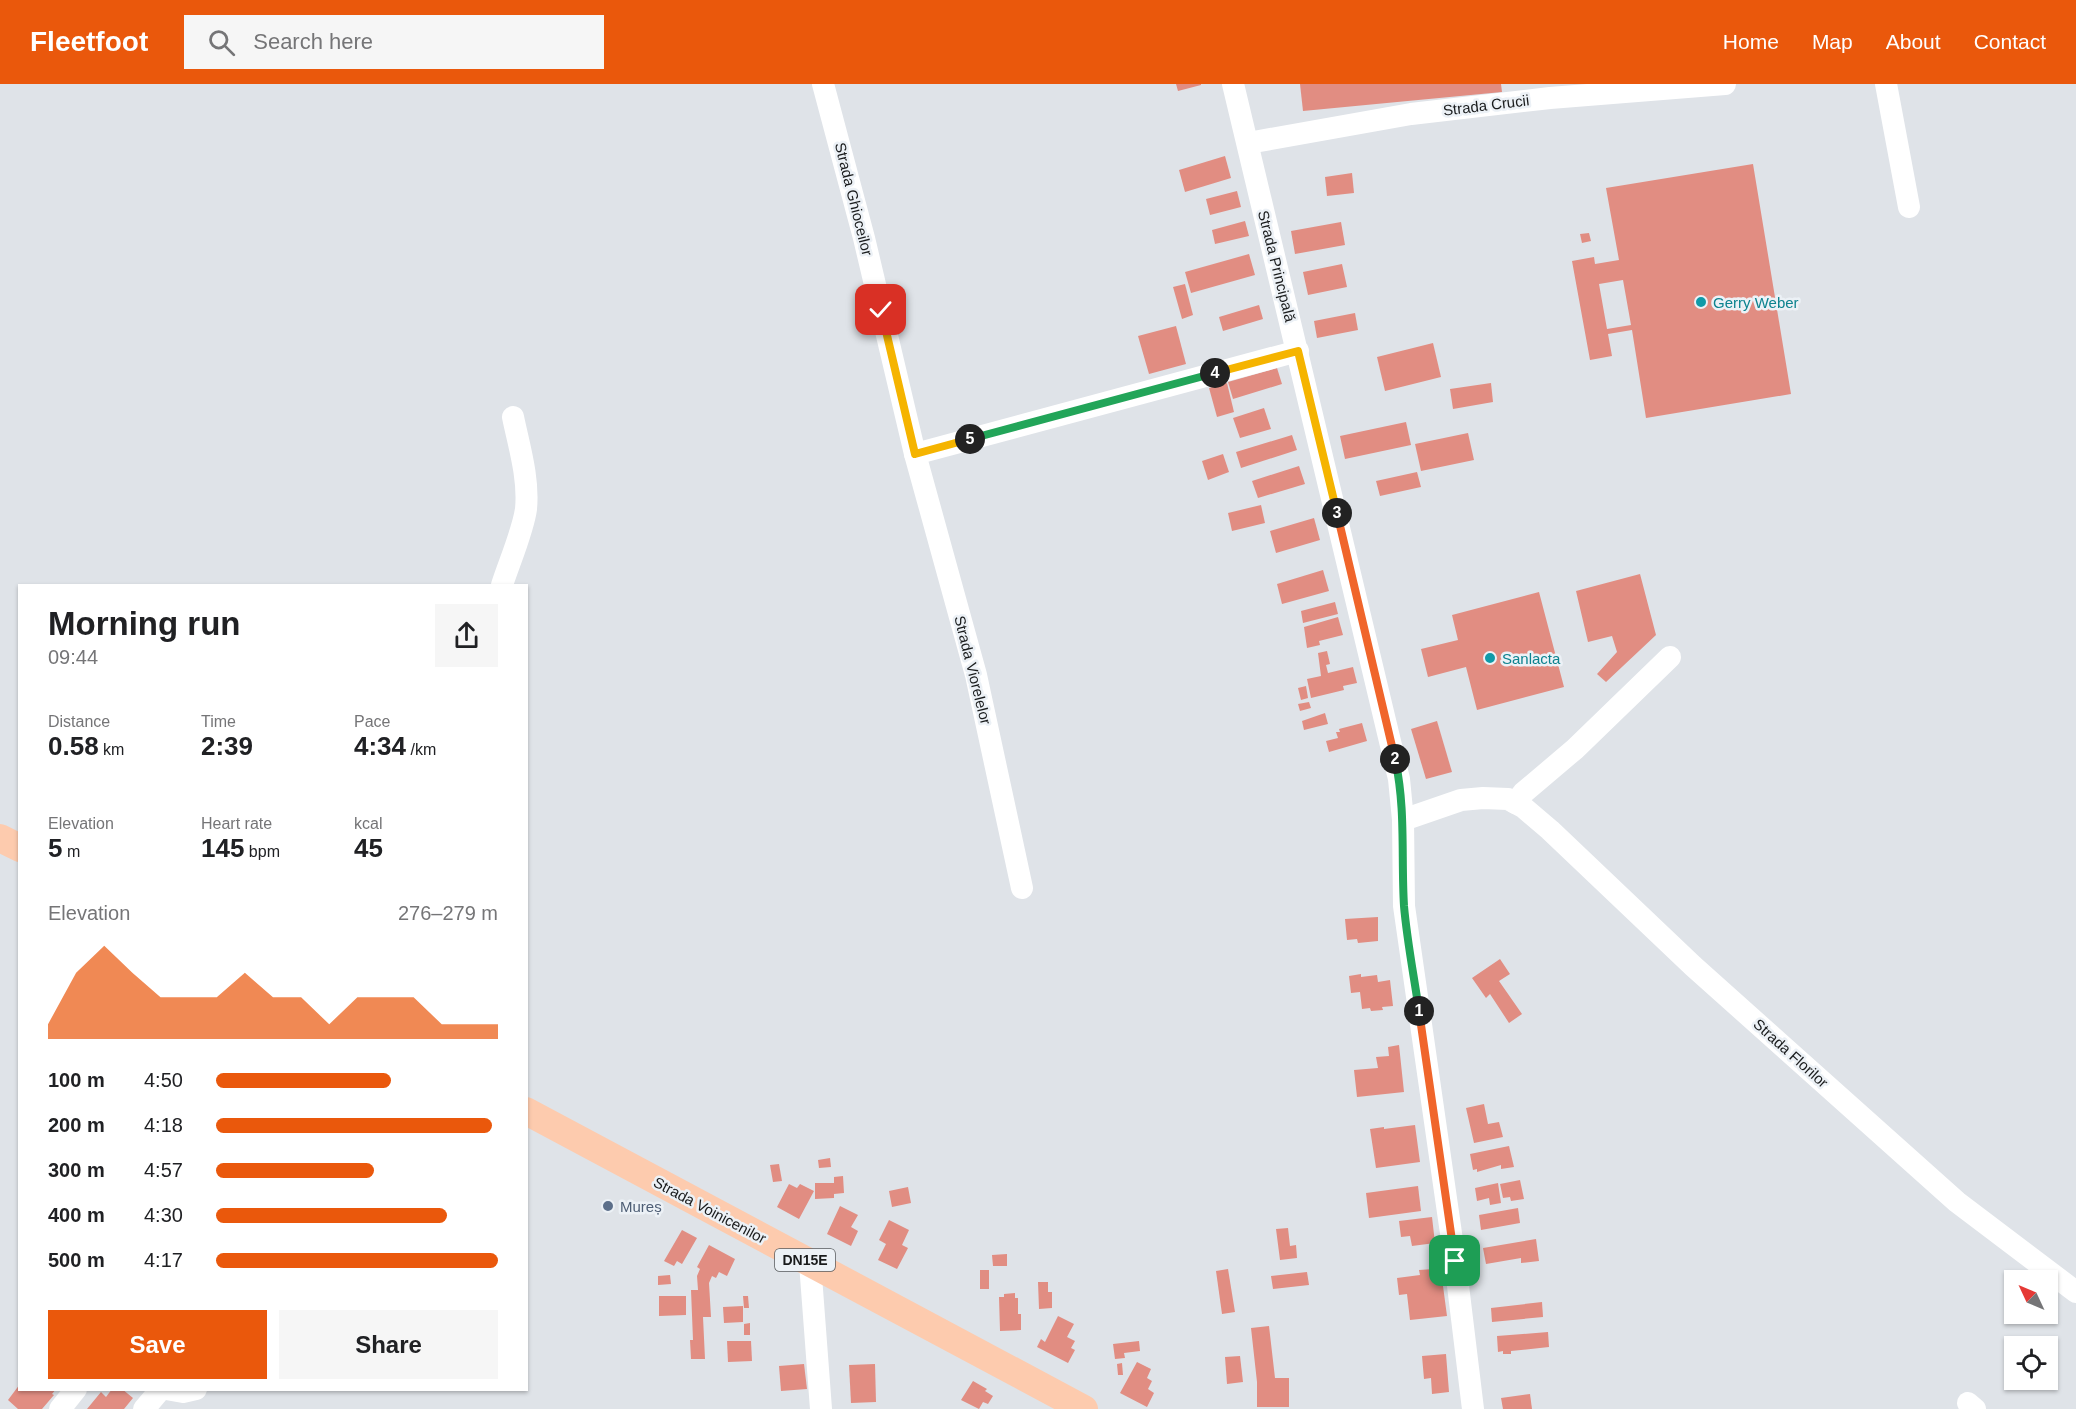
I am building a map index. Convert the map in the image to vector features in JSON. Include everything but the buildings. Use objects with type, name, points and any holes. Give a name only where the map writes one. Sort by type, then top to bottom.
[{"type":"main road","points":[[0,838],[18,847]]},
{"type":"main road","name":"Strada Voinicenilor","points":[[528,1112],[1084,1409]]},
{"type":"street","name":"Strada Ghioceilor","points":[[823,84],[861,227],[915,454]]},
{"type":"street","name":"Strada Principală","points":[[1233,84],[1399,779],[1404,906],[1455,1261],[1473,1409]]},
{"type":"street","name":"Strada Crucii","points":[[1248,143],[1422,113],[1550,98],[1725,84]]},
{"type":"street","points":[[1886,84],[1909,207]]},
{"type":"street","points":[[915,454],[1298,351]]},
{"type":"street","points":[[502,584],[526,507],[526,484],[513,417]]},
{"type":"street","name":"Strada Viorelelor","points":[[915,454],[976,675],[1022,888]]},
{"type":"street","points":[[1515,803],[1523,793],[1611,716],[1670,657]]},
{"type":"street","name":"Strada Florilor","points":[[1402,819],[1461,800],[1508,799],[1523,807],[1693,966],[1957,1202],[2076,1292]]},
{"type":"street","points":[[810,1263],[820,1409]]},
{"type":"street","points":[[60,1409],[74,1391]]},
{"type":"street","points":[[144,1409],[159,1391]]},
{"type":"place","name":"Gerry Weber","points":[[1701,302]]},
{"type":"place","name":"Sanlacta","points":[[1490,658]]},
{"type":"place","name":"Mureș","points":[[608,1206]]},
{"type":"route","points":[[881,310],[915,454],[1298,351],[1399,779],[1404,906],[1455,1261]]}]
